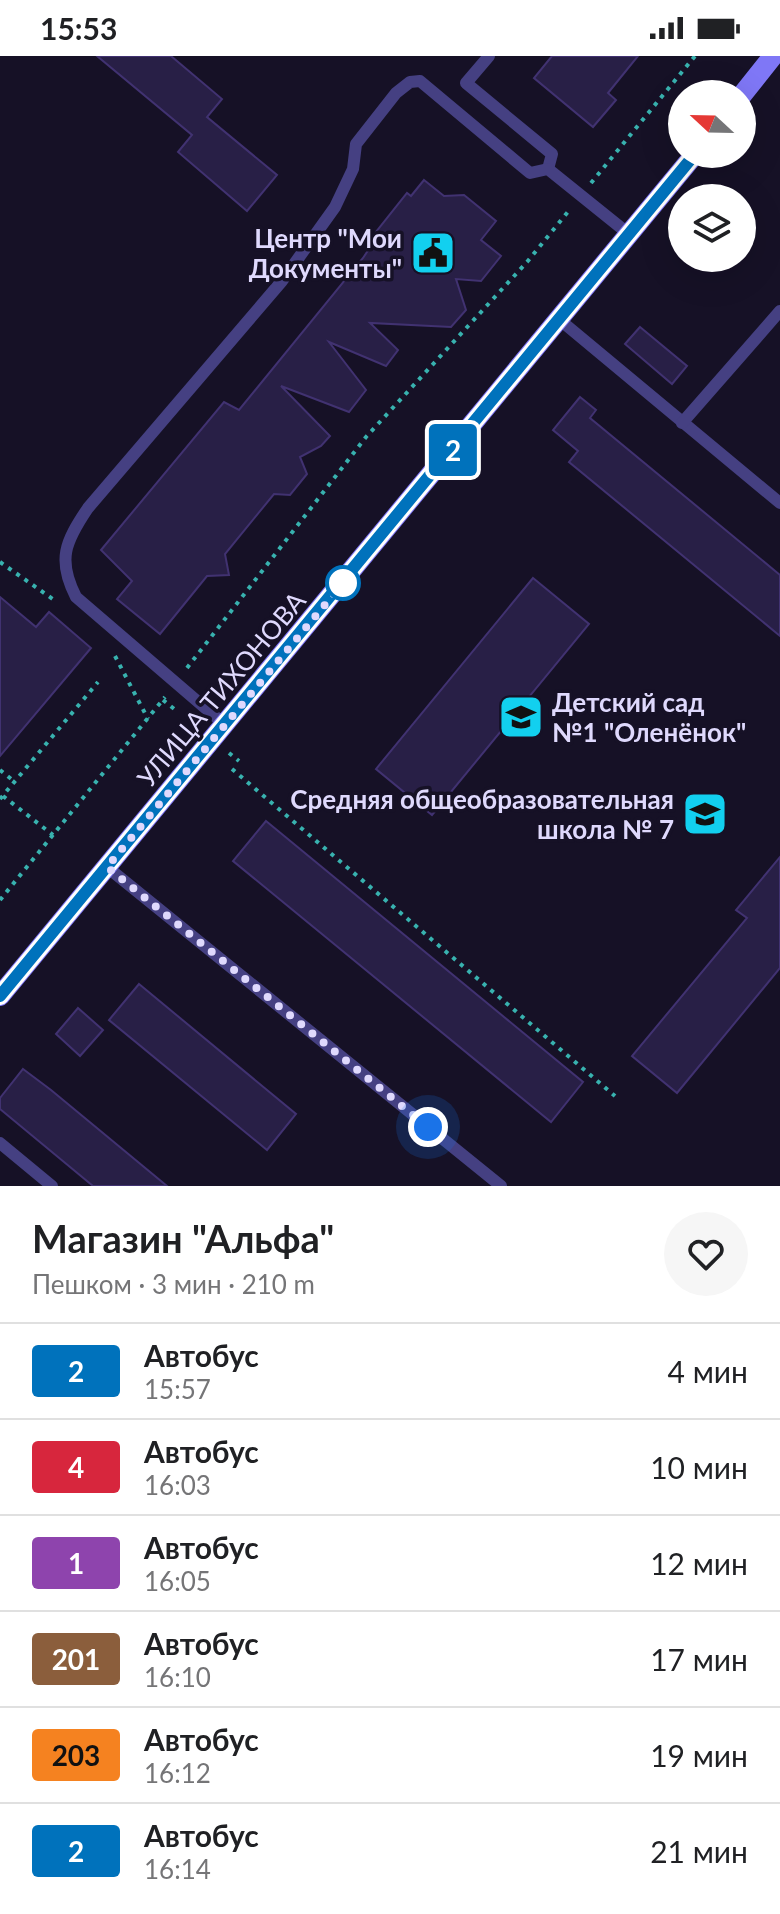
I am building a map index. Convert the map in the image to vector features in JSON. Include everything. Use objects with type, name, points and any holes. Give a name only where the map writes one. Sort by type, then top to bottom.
[{"type":"main road","points":[[754,80],[773,56]]},
{"type":"main road","name":"УЛИЦА ТИХОНОВА","points":[[0,996],[684,168]]},
{"type":"lane","points":[[489,56],[466,83],[552,154],[548,169]]},
{"type":"lane","points":[[225,725],[76,597],[64,575],[65,554],[72,532],[88,508],[282,281],[335,207],[353,169],[356,144],[396,93],[410,82],[420,81],[442,96],[530,173],[548,169]]},
{"type":"lane","points":[[548,169],[630,235]]},
{"type":"lane","points":[[682,423],[780,311]]},
{"type":"lane","points":[[560,320],[780,503]]},
{"type":"lane","points":[[107,867],[501,1186]]},
{"type":"lane","points":[[0,1143],[52,1186]]},
{"type":"path","points":[[0,900],[148,719],[366,437],[527,262],[695,56]]},
{"type":"path","points":[[0,562],[60,604]]},
{"type":"path","points":[[114,653],[148,719]]},
{"type":"path","points":[[53,835],[1,798],[98,682]]},
{"type":"path","points":[[232,769],[615,1096]]},
{"type":"path","points":[[0,770],[15,782]]},
{"type":"building","points":[[97,56],[171,56],[222,99],[207,117],[277,175],[247,211],[178,152],[192,135]]},
{"type":"building","points":[[552,56],[638,56],[608,93],[616,100],[593,127],[534,78]]},
{"type":"building","points":[[424,180],[444,196],[464,195],[496,221],[481,240],[501,256],[481,281],[456,279],[466,310],[451,327],[370,323],[398,350],[386,366],[329,342],[366,390],[349,412],[281,386],[330,436],[321,446],[300,457],[307,474],[290,495],[274,494],[225,554],[229,575],[207,576],[160,634],[117,599],[132,581],[101,550],[224,402],[239,410],[363,258],[375,240],[372,237],[407,193],[411,196]]},
{"type":"building","points":[[640,327],[687,366],[672,384],[625,344]]},
{"type":"building","points":[[580,397],[596,410],[590,418],[780,575],[780,636],[569,462],[578,451],[553,430]]},
{"type":"building","points":[[533,578],[589,624],[432,815],[376,769]]},
{"type":"building","points":[[0,597],[36,627],[49,612],[91,648],[0,756]]},
{"type":"building","points":[[266,821],[583,1082],[551,1122],[233,861]]},
{"type":"building","points":[[780,857],[780,968],[677,1093],[632,1056],[747,918],[736,910]]},
{"type":"building","points":[[139,984],[296,1114],[267,1150],[109,1020]]},
{"type":"building","points":[[78,1008],[103,1030],[80,1056],[56,1034]]},
{"type":"building","points":[[23,1069],[167,1186],[93,1186],[0,1109],[0,1098]]},
{"type":"bus line","name":"2","points":[[0,996],[684,168]]},
{"type":"place","name":"Центр \"Мои Документы\"","points":[[433,253]]},
{"type":"place","name":"Детский сад №1 \"Оленёнок\"","points":[[521,717]]},
{"type":"place","name":"Cредняя общеобразовательная школа № 7","points":[[705,814]]},
{"type":"route","points":[[343,583],[107,867],[428,1127]]}]
